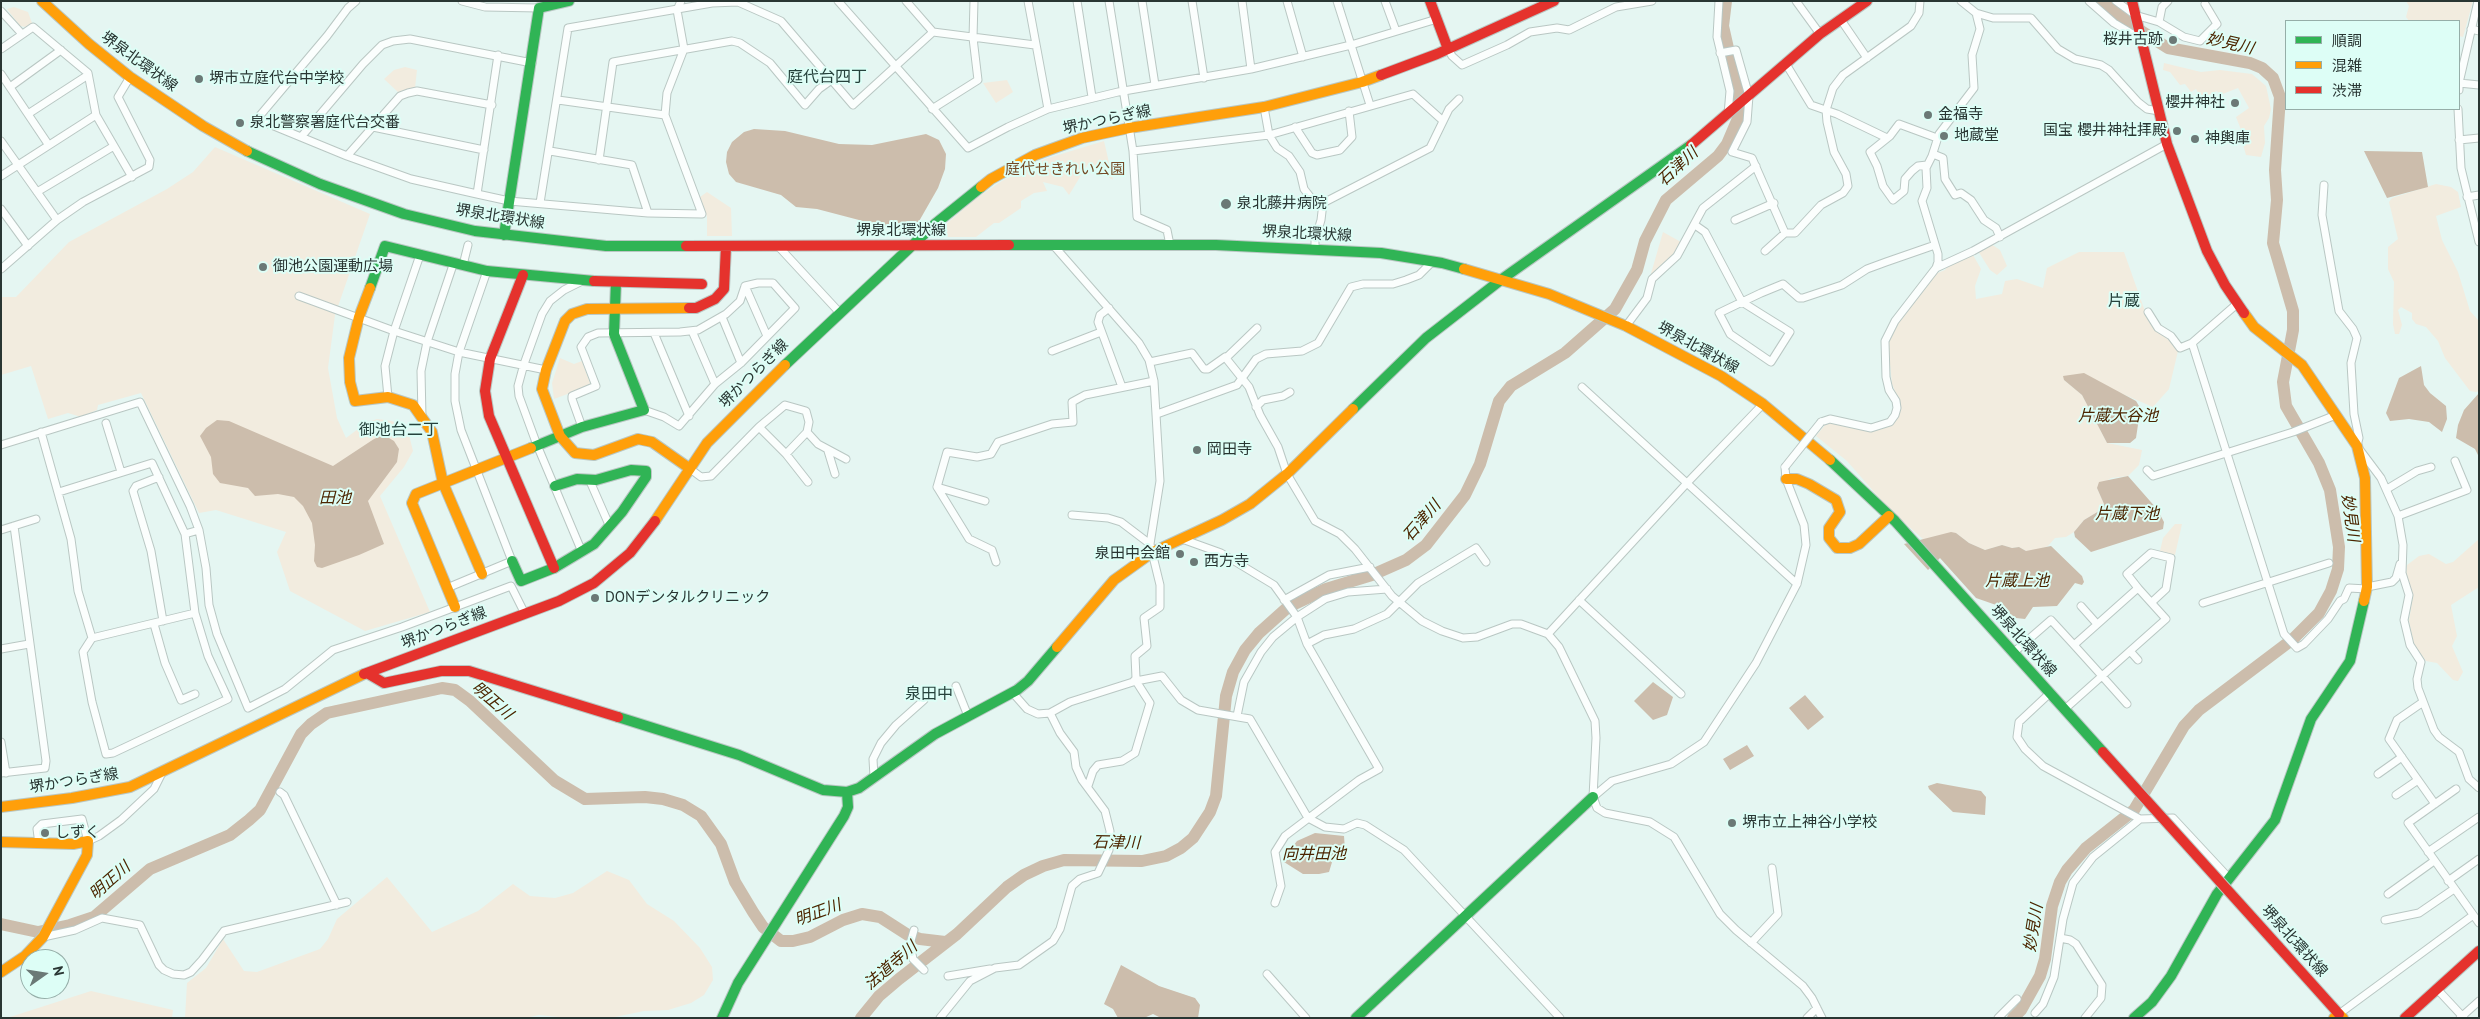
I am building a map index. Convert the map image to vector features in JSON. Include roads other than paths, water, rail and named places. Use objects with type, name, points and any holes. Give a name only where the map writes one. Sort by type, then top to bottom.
[{"type":"street","name":"堺泉北環状線","points":[[42,1],[89,44],[130,77],[203,126],[243,149],[320,184],[404,214],[504,235],[606,246],[1170,245],[1381,253],[1433,261],[1502,279],[1549,294],[1626,326],[1721,376],[1763,404],[1814,445],[1892,518],[2339,1016]]},
{"type":"street","points":[[356,1],[348,8],[327,36],[257,119],[347,156],[411,179],[509,201],[648,214],[702,214],[665,115],[667,93],[684,48],[678,10],[681,1]]},
{"type":"street","points":[[462,1],[485,7],[499,4],[539,8],[569,1]]},
{"type":"street","points":[[838,1],[968,148],[1048,109],[1092,97],[1154,85],[1251,70],[1351,45],[1437,19]]},
{"type":"street","points":[[906,1],[933,32],[1034,45]]},
{"type":"street","points":[[915,11],[916,1]]},
{"type":"street","points":[[932,109],[978,80],[973,38],[974,1]]},
{"type":"street","points":[[1028,1],[1034,45],[1048,109]]},
{"type":"street","points":[[1077,1],[1092,97]]},
{"type":"street","points":[[1109,1],[1133,151],[1137,218],[1167,230],[1170,245]]},
{"type":"street","points":[[1142,1],[1154,85]]},
{"type":"street","points":[[1192,1],[1204,78]]},
{"type":"street","points":[[1242,1],[1251,70]]},
{"type":"street","points":[[1287,1],[1303,57]]},
{"type":"street","points":[[1337,1],[1370,105]]},
{"type":"street","points":[[1385,1],[1396,31]]},
{"type":"street","points":[[1430,1],[1448,49],[1452,56],[1462,65],[1507,45],[1530,32],[1557,28],[1569,30],[1616,7],[1652,1]]},
{"type":"street","name":"堺かつらぎ線","points":[[1,807],[72,798],[130,786],[161,774],[367,674],[559,601],[594,582],[630,553],[652,525],[688,468],[707,443],[756,392],[911,246],[991,179],[1035,155],[1070,141],[1129,128],[1264,108],[1362,82],[1448,49],[1554,1]]},
{"type":"street","points":[[1719,1],[1717,37],[1730,91],[1728,113]]},
{"type":"street","points":[[1796,1],[1820,34]]},
{"type":"street","points":[[367,674],[384,683],[441,671],[469,671],[739,755],[823,790],[847,792],[859,788],[935,734],[1012,692],[1028,681],[1114,580],[1151,548],[1182,539],[1250,504],[1287,474],[1426,338],[1502,279],[1704,136],[1820,34],[1867,1]]},
{"type":"street","points":[[1765,251],[1786,233],[1795,234],[1821,205],[1843,193],[1848,186],[1846,174],[1830,138],[1826,110],[1833,88],[1843,75],[1911,26],[1919,13],[1920,1]]},
{"type":"street","points":[[1961,1],[1976,13],[1993,18],[2030,18],[2058,49],[2075,59],[2109,70],[2138,102],[2147,108],[2159,111]]},
{"type":"street","points":[[2089,1],[2114,23],[2140,38]]},
{"type":"street","points":[[2116,1],[2135,16],[2159,22],[2184,37],[2200,41],[2217,24],[2204,4]]},
{"type":"street","points":[[2132,1],[2167,144],[2208,251],[2254,327],[2302,365],[2387,489],[2398,516],[2403,552],[2402,574],[2409,594],[2404,620],[2410,645],[2421,662],[2417,679],[2422,702],[2434,730],[2439,737],[2459,752],[2469,779],[2479,788]]},
{"type":"street","points":[[2159,22],[2162,7],[2168,1]]},
{"type":"street","points":[[2460,79],[2478,1]]},
{"type":"street","points":[[540,203],[550,151],[568,28],[712,3],[738,2],[781,20],[854,105],[898,67],[933,32]]},
{"type":"street","points":[[504,235],[539,8]]},
{"type":"street","points":[[1,11],[22,34]]},
{"type":"street","points":[[1936,268],[1938,254],[1922,201],[1927,188],[1927,166],[1933,154],[1937,138],[1949,118],[1971,95],[1974,88],[1972,55],[1980,29],[1976,13]]},
{"type":"street","points":[[1841,20],[1867,58]]},
{"type":"street","points":[[1,49],[34,27],[88,75],[96,115],[132,177]]},
{"type":"street","points":[[2471,30],[2479,31]]},
{"type":"street","points":[[301,137],[382,45],[393,41],[410,39],[532,63]]},
{"type":"street","points":[[599,160],[613,62],[732,41],[770,63],[805,105],[819,89],[833,80]]},
{"type":"street","points":[[10,87],[60,50]]},
{"type":"street","points":[[1720,53],[1736,50],[1748,96],[1747,122],[1732,152],[1752,158],[1786,233]]},
{"type":"street","points":[[477,194],[492,105],[498,55]]},
{"type":"street","points":[[1786,64],[1811,105],[1826,110],[1885,138]]},
{"type":"street","points":[[1,74],[48,144]]},
{"type":"street","points":[[28,114],[88,75]]},
{"type":"street","points":[[1,269],[57,220],[83,202],[132,177],[151,164],[118,97],[130,77]]},
{"type":"street","points":[[2460,83],[2479,85]]},
{"type":"street","points":[[347,156],[400,96],[408,93],[417,92],[492,105]]},
{"type":"street","points":[[1133,151],[1269,134],[1413,94],[1442,120]]},
{"type":"street","points":[[1264,108],[1269,134],[1277,148],[1290,156],[1300,172],[1304,189],[1311,198],[1316,202],[1323,203],[1430,148],[1442,120],[1459,99]]},
{"type":"street","points":[[558,100],[665,115]]},
{"type":"street","points":[[2458,110],[2459,140],[2467,197],[2479,242]]},
{"type":"street","points":[[1295,127],[1312,153],[1317,155],[1340,150],[1352,137],[1349,111]]},
{"type":"street","points":[[1,176],[48,144],[96,115]]},
{"type":"street","points":[[1927,166],[1918,166],[1905,178],[1904,191],[1893,200],[1883,186],[1877,166],[1870,152],[1885,138],[1890,136],[1899,124],[1937,138]]},
{"type":"street","points":[[373,126],[484,150]]},
{"type":"street","points":[[2459,140],[2479,138]]},
{"type":"street","points":[[1,140],[57,220]]},
{"type":"street","points":[[1356,1018],[1612,781],[1671,764],[1704,742],[1756,663],[1797,584],[1806,546],[1806,535],[1786,479],[1785,467],[1821,422],[1830,419],[1872,428],[1890,422],[1897,408],[1888,384],[1885,341],[1895,321],[1936,268],[2000,236],[2167,144]]},
{"type":"street","points":[[37,192],[114,146]]},
{"type":"street","points":[[550,151],[632,165],[648,214]]},
{"type":"street","points":[[1933,154],[1943,158],[1945,179],[1954,195],[1961,193],[1971,200],[1984,220],[1996,228],[2000,236]]},
{"type":"street","points":[[1626,326],[1647,298],[1652,279],[1677,256],[1703,208],[1756,166]]},
{"type":"street","points":[[2134,1018],[2152,1002],[2171,976],[2228,877],[2258,844],[2275,820],[2311,719],[2350,661],[2359,631],[2367,588],[2365,478],[2357,446],[2359,438],[2354,414],[2351,363],[2357,338],[2353,329],[2339,311],[2322,215],[2324,185]]},
{"type":"street","points":[[2467,197],[2479,194]]},
{"type":"street","points":[[1315,250],[1314,240],[1321,220],[1323,203]]},
{"type":"street","points":[[1735,220],[1774,203]]},
{"type":"street","points":[[1,208],[28,246]]},
{"type":"street","points":[[1695,225],[1705,232],[1742,302],[1790,332],[1771,362],[1730,334],[1719,312],[1742,302],[1783,284],[1803,298],[1842,285],[1867,269],[1935,245]]},
{"type":"street","points":[[422,417],[420,371],[427,342],[458,264],[468,245]]},
{"type":"street","points":[[482,574],[443,483],[434,454],[432,432],[422,417],[413,405],[388,397],[354,401],[350,382],[349,358],[359,317],[386,246],[458,264],[523,275],[616,282],[702,284]]},
{"type":"street","points":[[726,246],[724,289],[715,299],[696,308],[586,309],[572,314],[565,322],[546,370],[542,389],[560,436],[575,453],[594,456],[638,439],[652,442],[701,477],[710,476],[759,427],[785,405],[806,411],[809,422],[807,432],[786,454]]},
{"type":"street","points":[[778,246],[840,313]]},
{"type":"street","points":[[1054,246],[1139,343],[1150,362],[1157,414],[1160,481],[1151,548],[1160,585],[1160,607],[1144,618],[1148,641],[1147,646],[1135,656],[1136,681],[1150,703],[1135,753],[1122,761],[1098,765],[1092,770],[1088,786]]},
{"type":"street","points":[[388,397],[385,366],[394,332],[420,255]]},
{"type":"street","points":[[1157,414],[1237,384],[1256,359],[1266,354],[1302,351],[1318,343],[1351,287],[1363,284],[1393,284],[1406,280],[1419,275],[1433,261]]},
{"type":"street","points":[[487,270],[459,352],[455,374],[455,401],[461,430],[521,581],[554,568],[594,544],[610,527],[646,477],[646,471],[631,470],[589,479],[577,479],[555,486]]},
{"type":"street","points":[[523,275],[490,359],[485,391],[489,416],[554,568]]},
{"type":"street","points":[[582,280],[564,290],[550,301],[524,364],[518,386],[519,396],[537,445],[582,552]]},
{"type":"street","points":[[616,282],[614,334],[644,410]]},
{"type":"street","points":[[455,607],[412,503],[416,494],[582,427],[644,410],[664,417],[679,426],[715,384],[741,363],[795,308],[773,283],[758,283],[745,286]]},
{"type":"street","points":[[582,427],[572,396],[596,386],[581,347],[585,340],[594,334],[692,331],[722,317],[740,301],[745,286]]},
{"type":"street","points":[[745,286],[767,336]]},
{"type":"street","points":[[299,296],[359,317],[394,332],[459,352],[546,370]]},
{"type":"street","points":[[2148,312],[2158,328],[2171,336],[2180,348],[2192,343],[2238,303]]},
{"type":"street","points":[[1109,308],[1100,315],[1098,322],[1122,387]]},
{"type":"street","points":[[722,317],[741,363]]},
{"type":"street","points":[[1150,362],[1192,353],[1204,369],[1208,370],[1226,358],[1256,328]]},
{"type":"street","points":[[692,331],[715,384]]},
{"type":"street","points":[[1052,351],[1101,332]]},
{"type":"street","points":[[654,333],[689,416]]},
{"type":"street","points":[[2192,343],[2284,634],[2297,648],[2304,644],[2328,619],[2340,601],[2344,599],[2349,588],[2367,588],[2392,582],[2396,578],[2403,552]]},
{"type":"street","points":[[1226,358],[1243,377],[1256,407],[1275,440],[1287,474],[1315,521],[1340,534],[1386,588],[1401,602],[1422,620],[1442,631],[1463,638],[1477,637],[1512,624],[1522,624],[1548,634],[1558,647],[1594,721],[1596,738],[1593,797],[1597,808],[1605,813],[1650,822],[1674,837],[1720,914],[1751,943],[1803,986],[1822,1018]]},
{"type":"street","points":[[996,562],[992,550],[969,539],[937,487],[947,452],[976,456],[991,454],[998,442],[1052,424],[1073,422],[1072,402],[1084,395],[1154,381]]},
{"type":"street","points":[[1582,387],[1797,584]]},
{"type":"street","points":[[1256,407],[1263,400],[1283,396],[1290,392]]},
{"type":"street","points":[[1,446],[140,402],[190,506],[199,530],[210,605],[217,634],[248,708],[285,689],[320,658],[333,650],[511,586],[525,614]]},
{"type":"street","points":[[1548,634],[1687,482],[1763,404]]},
{"type":"street","points":[[2147,470],[2153,476],[2293,432],[2309,424],[2336,415]]},
{"type":"street","points":[[106,423],[121,472]]},
{"type":"street","points":[[759,427],[786,454],[808,482]]},
{"type":"street","points":[[41,432],[72,539],[78,591],[92,638]]},
{"type":"street","points":[[807,432],[828,451],[846,460]]},
{"type":"street","points":[[828,451],[835,474]]},
{"type":"street","points":[[2398,516],[2467,490],[2455,461]]},
{"type":"street","points":[[59,492],[152,463],[185,534],[195,613],[208,656],[228,699],[113,753],[106,754],[92,702],[83,652],[92,638],[195,613]]},
{"type":"street","points":[[2387,489],[2417,471],[2431,467]]},
{"type":"street","points":[[159,477],[136,486],[133,491],[151,551],[163,621]]},
{"type":"street","points":[[589,479],[610,527]]},
{"type":"street","points":[[1786,479],[1797,479],[1809,484],[1836,500],[1840,512],[1829,528],[1829,538],[1837,548],[1850,548],[1859,544],[1892,518]]},
{"type":"street","points":[[937,487],[985,501]]},
{"type":"street","points":[[1072,515],[1108,518],[1121,522],[1151,548]]},
{"type":"street","points":[[1,530],[36,519]]},
{"type":"street","points":[[1,742],[4,773],[45,768],[46,761],[14,526]]},
{"type":"street","points":[[185,534],[199,530]]},
{"type":"street","points":[[1182,539],[1222,553],[1293,595]]},
{"type":"street","points":[[1307,644],[1324,635],[1354,629],[1378,619],[1401,602],[1418,583],[1476,548],[1486,562]]},
{"type":"street","points":[[2065,709],[2166,619],[2127,574],[2151,553],[2171,558],[2166,589],[2152,602]]},
{"type":"street","points":[[448,588],[512,561]]},
{"type":"street","points":[[2203,603],[2329,563]]},
{"type":"street","points":[[1285,600],[1329,575],[1370,567]]},
{"type":"street","points":[[1274,585],[1297,617],[1307,644],[1379,769],[1359,780],[1285,836],[1275,852],[1281,886],[1275,903]]},
{"type":"street","points":[[1237,716],[1244,682],[1261,652],[1273,638],[1297,617],[1334,595],[1386,588]]},
{"type":"street","points":[[2074,645],[2138,588]]},
{"type":"street","points":[[1579,600],[1681,694]]},
{"type":"street","points":[[2081,606],[2097,624]]},
{"type":"street","points":[[2013,653],[2051,620],[2127,704]]},
{"type":"street","points":[[154,624],[165,663],[181,700],[195,694]]},
{"type":"street","points":[[1,649],[29,644]]},
{"type":"street","points":[[2130,651],[2138,660]]},
{"type":"street","points":[[1012,692],[1027,710],[1033,714],[1050,713],[1070,702],[1090,698],[1136,681],[1162,676],[1181,700],[1202,712],[1214,712],[1250,719],[1308,818],[1325,827],[1344,829],[1357,823],[1365,825],[1404,850],[1560,1018]]},
{"type":"street","points":[[956,686],[968,716]]},
{"type":"street","points":[[2050,693],[2019,722],[2017,737],[2025,749],[2043,766],[2140,819],[2173,818],[2228,877]]},
{"type":"street","points":[[874,777],[873,760],[881,743],[896,724],[924,700]]},
{"type":"street","points":[[2422,702],[2397,720],[2389,739],[2435,804]]},
{"type":"street","points":[[948,976],[1019,965],[1053,941],[1060,929],[1072,886],[1080,879],[1098,873],[1109,850],[1110,831],[1105,811],[1082,780],[1076,767],[1074,752],[1050,713]]},
{"type":"street","points":[[2378,774],[2402,757]]},
{"type":"street","points":[[1,842],[39,844],[88,841],[121,820],[154,789],[161,774]]},
{"type":"street","points":[[2396,795],[2418,780]]},
{"type":"street","points":[[2456,789],[2408,823],[2472,916],[2479,923]]},
{"type":"street","points":[[280,792],[284,795],[337,905]]},
{"type":"street","points":[[722,1018],[738,983],[844,816],[848,807],[847,792]]},
{"type":"street","points":[[2428,852],[2479,817]]},
{"type":"street","points":[[1,972],[25,956],[44,935],[86,855],[88,841],[82,819],[42,824],[37,829],[39,844]]},
{"type":"street","points":[[2035,1013],[2042,1004],[2054,976],[2068,896],[2081,870],[2106,844],[2134,827],[2140,819]]},
{"type":"street","points":[[2448,881],[2478,860]]},
{"type":"street","points":[[2388,894],[2434,861]]},
{"type":"street","points":[[1751,943],[1778,914],[1772,868]]},
{"type":"street","points":[[2385,920],[2418,913],[2454,889]]},
{"type":"street","points":[[44,935],[75,930],[102,918],[140,925],[159,965],[164,970],[173,974],[184,975],[191,972],[202,960],[224,931],[347,902]]},
{"type":"street","points":[[2339,1016],[2472,916]]},
{"type":"street","points":[[914,930],[910,944],[913,959],[924,970]]},
{"type":"street","points":[[2060,938],[2070,940],[2076,944],[2102,985],[2101,998],[2085,1018]]},
{"type":"street","points":[[2405,1018],[2479,951]]},
{"type":"street","points":[[940,1018],[970,981],[995,968]]},
{"type":"street","points":[[1267,974],[1306,1018]]},
{"type":"street","points":[[2437,989],[2462,1017],[2479,1001]]},
{"type":"street","points":[[1998,1018],[2017,999]]},
{"type":"street","points":[[1807,1018],[1817,1008]]},
{"type":"water","points":[[754,129],[785,131],[839,144],[872,145],[926,134],[939,140],[946,154],[945,169],[938,188],[918,223],[911,229],[901,231],[817,209],[796,207],[781,195],[736,182],[729,174],[726,162],[727,152],[732,142],[744,132]]},
{"type":"water","points":[[2364,151],[2422,152],[2428,187],[2387,198]]},
{"type":"water","points":[[2421,366],[2424,385],[2430,393],[2446,406],[2447,419],[2442,432],[2429,422],[2409,419],[2390,421],[2386,413],[2399,378]]},
{"type":"water","name":"片蔵大谷池","points":[[2084,373],[2136,401],[2139,406],[2139,418],[2136,438],[2130,443],[2107,443],[2082,395],[2064,380],[2063,376]]},
{"type":"water","points":[[2479,393],[2479,457],[2475,449],[2456,438],[2458,425],[2464,410]]},
{"type":"water","name":"田池","points":[[217,420],[229,421],[333,466],[374,439],[384,435],[394,441],[399,449],[397,462],[368,501],[384,544],[322,568],[317,567],[314,561],[315,545],[312,523],[303,506],[294,497],[278,494],[255,496],[248,488],[220,483],[213,474],[211,457],[200,436],[206,428]]},
{"type":"water","name":"片蔵下池","points":[[2128,476],[2157,509],[2164,522],[2163,529],[2091,552],[2075,537],[2074,532],[2084,520],[2099,511],[2104,504],[2097,488],[2099,482]]},
{"type":"water","name":"片蔵上池","points":[[1951,532],[1985,550],[2002,545],[2012,548],[2019,547],[2026,551],[2051,546],[2082,576],[2084,582],[2082,585],[2075,583],[2057,606],[2033,607],[2025,619],[2016,618],[1999,606],[1976,598],[1940,558],[1928,570],[1904,544]]},
{"type":"water","points":[[1653,682],[1673,697],[1667,715],[1653,720],[1634,701]]},
{"type":"water","points":[[1805,695],[1824,717],[1808,730],[1789,708]]},
{"type":"water","points":[[1747,745],[1754,756],[1730,770],[1723,759]]},
{"type":"water","points":[[1937,783],[1981,791],[1986,797],[1985,815],[1953,812],[1929,789],[1928,786]]},
{"type":"water","name":"向井田池","points":[[1315,833],[1344,836],[1345,850],[1333,859],[1329,872],[1303,874],[1284,862],[1283,859],[1297,841]]},
{"type":"water","points":[[1121,965],[1159,986],[1195,998],[1200,1005],[1198,1018],[1161,1018],[1153,1014],[1144,1018],[1118,1018],[1113,1009],[1104,1004]]},
{"type":"waterway","name":"石津川","points":[[861,1018],[879,996],[957,934],[1007,887],[1024,875],[1043,866],[1064,860],[1142,861],[1166,856],[1181,848],[1193,838],[1210,812],[1216,796],[1226,696],[1233,672],[1245,650],[1259,633],[1288,607],[1326,589],[1372,575],[1406,560],[1426,545],[1465,495],[1480,464],[1499,401],[1511,386],[1565,353],[1615,309],[1637,270],[1645,241],[1666,200],[1718,156],[1727,144],[1739,116],[1739,97],[1723,26],[1726,1]]},
{"type":"waterway","name":"妙見川","points":[[2013,1018],[2021,1010],[2040,976],[2045,959],[2052,906],[2060,882],[2067,870],[2086,848],[2134,810],[2184,726],[2199,710],[2293,639],[2319,613],[2331,591],[2338,569],[2339,547],[2330,490],[2319,463],[2286,406],[2283,382],[2293,330],[2293,311],[2273,243],[2277,200],[2275,170],[2280,97],[2273,78],[2262,68],[2250,63],[2168,48],[2130,24],[2101,1]]},
{"type":"waterway","name":"明正川","points":[[1,924],[38,932],[70,925],[94,917],[150,869],[230,835],[249,820],[260,810],[301,734],[327,713],[442,688],[455,690],[470,701],[555,781],[585,799],[645,797],[663,799],[683,805],[701,816],[721,844],[735,882],[753,912],[763,927],[781,941],[793,941],[810,937],[843,920],[862,914],[880,917],[908,935],[920,939],[945,942]]},
{"type":"place","name":"桜井古跡","points":[[2173,40]]},
{"type":"place","name":"堺市立庭代台中学校","points":[[199,79]]},
{"type":"place","name":"櫻井神社","points":[[2235,103]]},
{"type":"place","name":"金福寺","points":[[1928,115]]},
{"type":"place","name":"泉北警察署庭代台交番","points":[[240,123]]},
{"type":"place","name":"国宝 櫻井神社拝殿","points":[[2177,131]]},
{"type":"place","name":"地蔵堂","points":[[1944,136]]},
{"type":"place","name":"神輿庫","points":[[2195,139]]},
{"type":"place","name":"泉北藤井病院","points":[[1226,204]]},
{"type":"place","name":"御池公園運動広場","points":[[263,267]]},
{"type":"place","name":"岡田寺","points":[[1197,450]]},
{"type":"place","name":"泉田中会館","points":[[1180,554]]},
{"type":"place","name":"西方寺","points":[[1194,562]]},
{"type":"place","name":"DONデンタルクリニック","points":[[595,598]]},
{"type":"place","name":"堺市立上神谷小学校","points":[[1732,823]]},
{"type":"place","name":"しずく","points":[[45,833]]},
{"type":"district","name":"庭代台四丁","points":[[827,77]]},
{"type":"district","name":"片蔵","points":[[2124,301]]},
{"type":"district","name":"御池台二丁","points":[[399,430]]},
{"type":"district","name":"泉田中","points":[[929,694]]},
{"type":"park label","name":"庭代せきれい公園","points":[[1065,170]]},
{"type":"water label","name":"法道寺川","points":[[891,966]]}]
